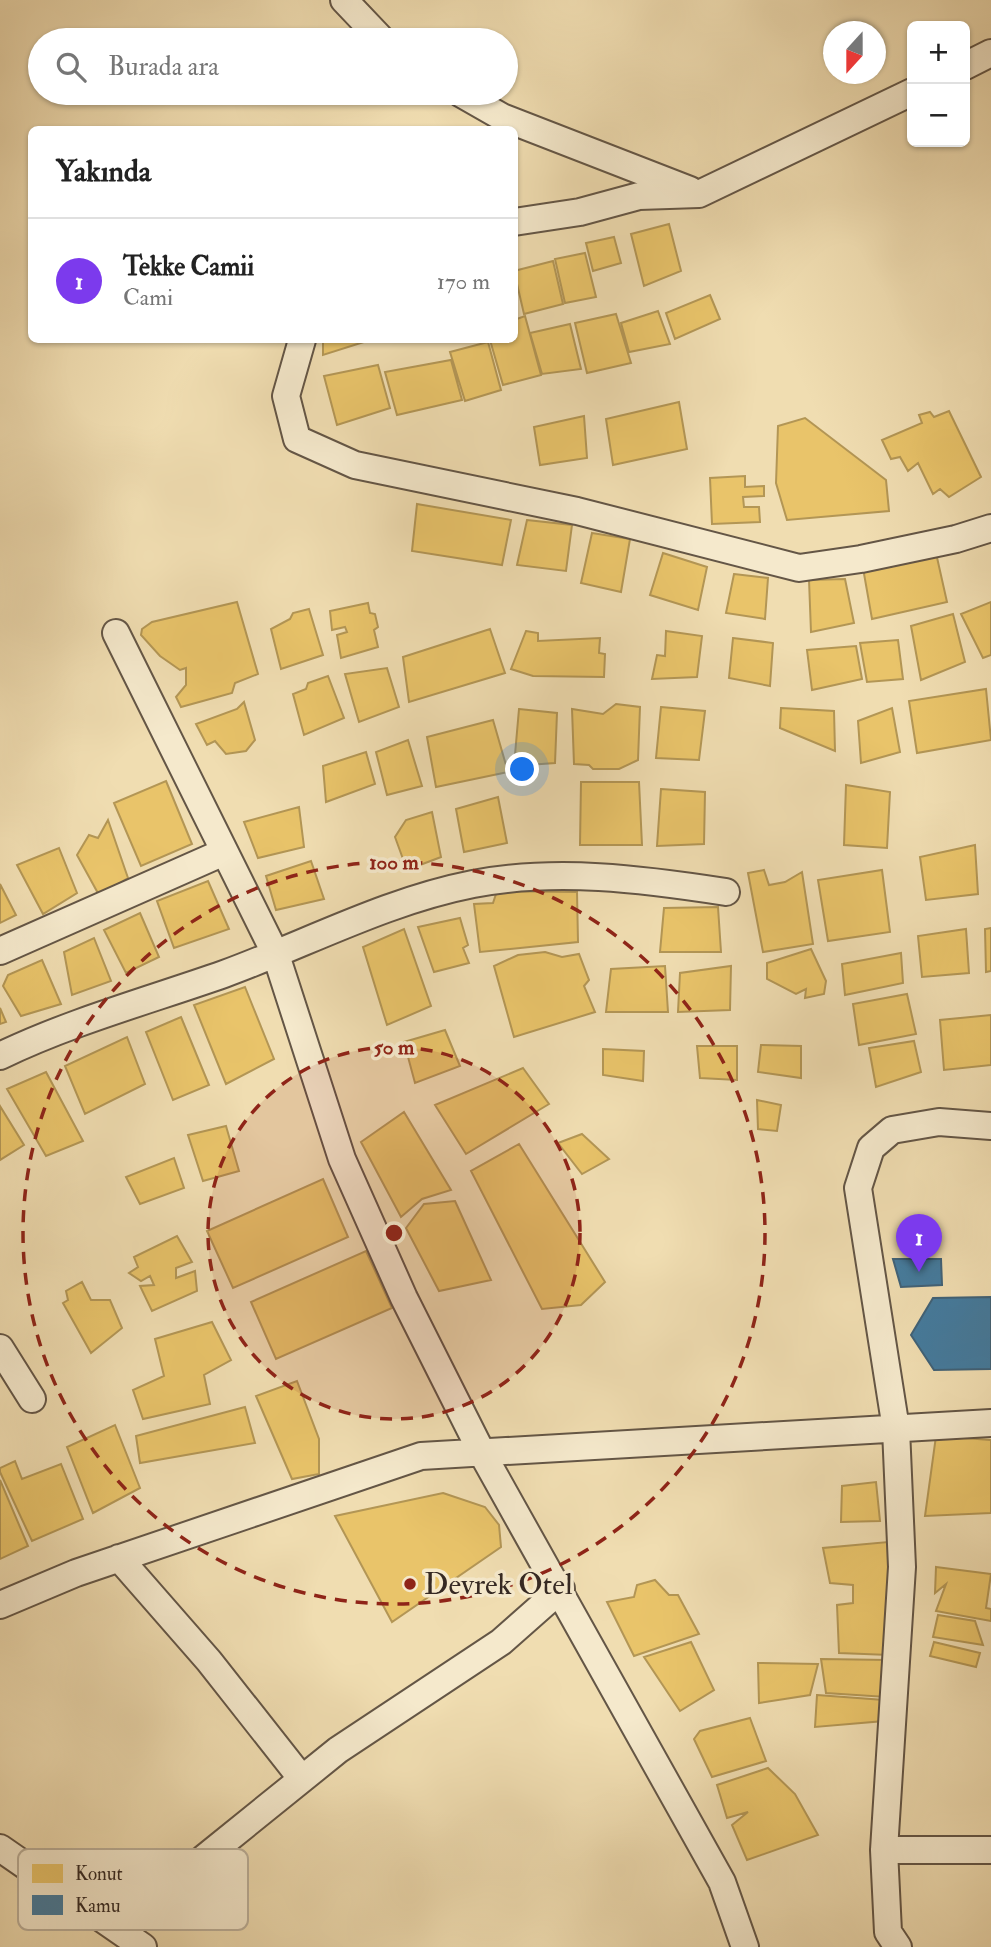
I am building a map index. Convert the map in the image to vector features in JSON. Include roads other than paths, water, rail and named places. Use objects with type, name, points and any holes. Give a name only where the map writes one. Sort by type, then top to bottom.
[{"type":"street","points":[[344,0],[371,28]]},
{"type":"street","points":[[970,64],[991,53]]},
{"type":"street","points":[[518,221],[580,212],[639,197],[699,194],[907,94]]},
{"type":"street","points":[[481,105],[502,117],[699,194]]},
{"type":"street","points":[[301,343],[286,396],[296,439],[355,465],[577,511],[799,568],[861,559],[990,531]]},
{"type":"street","points":[[116,633],[276,955],[342,1159],[404,1298],[483,1455],[561,1590],[722,1882],[745,1947]]},
{"type":"street","points":[[0,951],[224,852]]},
{"type":"street","points":[[0,1056],[276,955],[352,921],[472,884],[525,877],[632,878],[726,892]]},
{"type":"street","points":[[898,1947],[888,1931],[884,1850],[902,1567],[896,1429],[858,1188],[864,1160],[871,1147],[892,1130],[939,1122],[991,1126]]},
{"type":"street","points":[[0,1348],[32,1399]]},
{"type":"street","points":[[0,1605],[120,1558],[421,1456],[483,1455],[991,1423]]},
{"type":"street","points":[[120,1558],[209,1661],[302,1779]]},
{"type":"street","points":[[215,1849],[338,1750],[501,1642],[561,1590]]},
{"type":"street","points":[[0,1848],[18,1860]]},
{"type":"street","points":[[884,1850],[991,1850]]},
{"type":"street","points":[[119,1930],[143,1947]]},
{"type":"place","name":"Tekke Camii","points":[[919,1272]]},
{"type":"place","name":"Devrek Otel","points":[[410,1584]]}]
